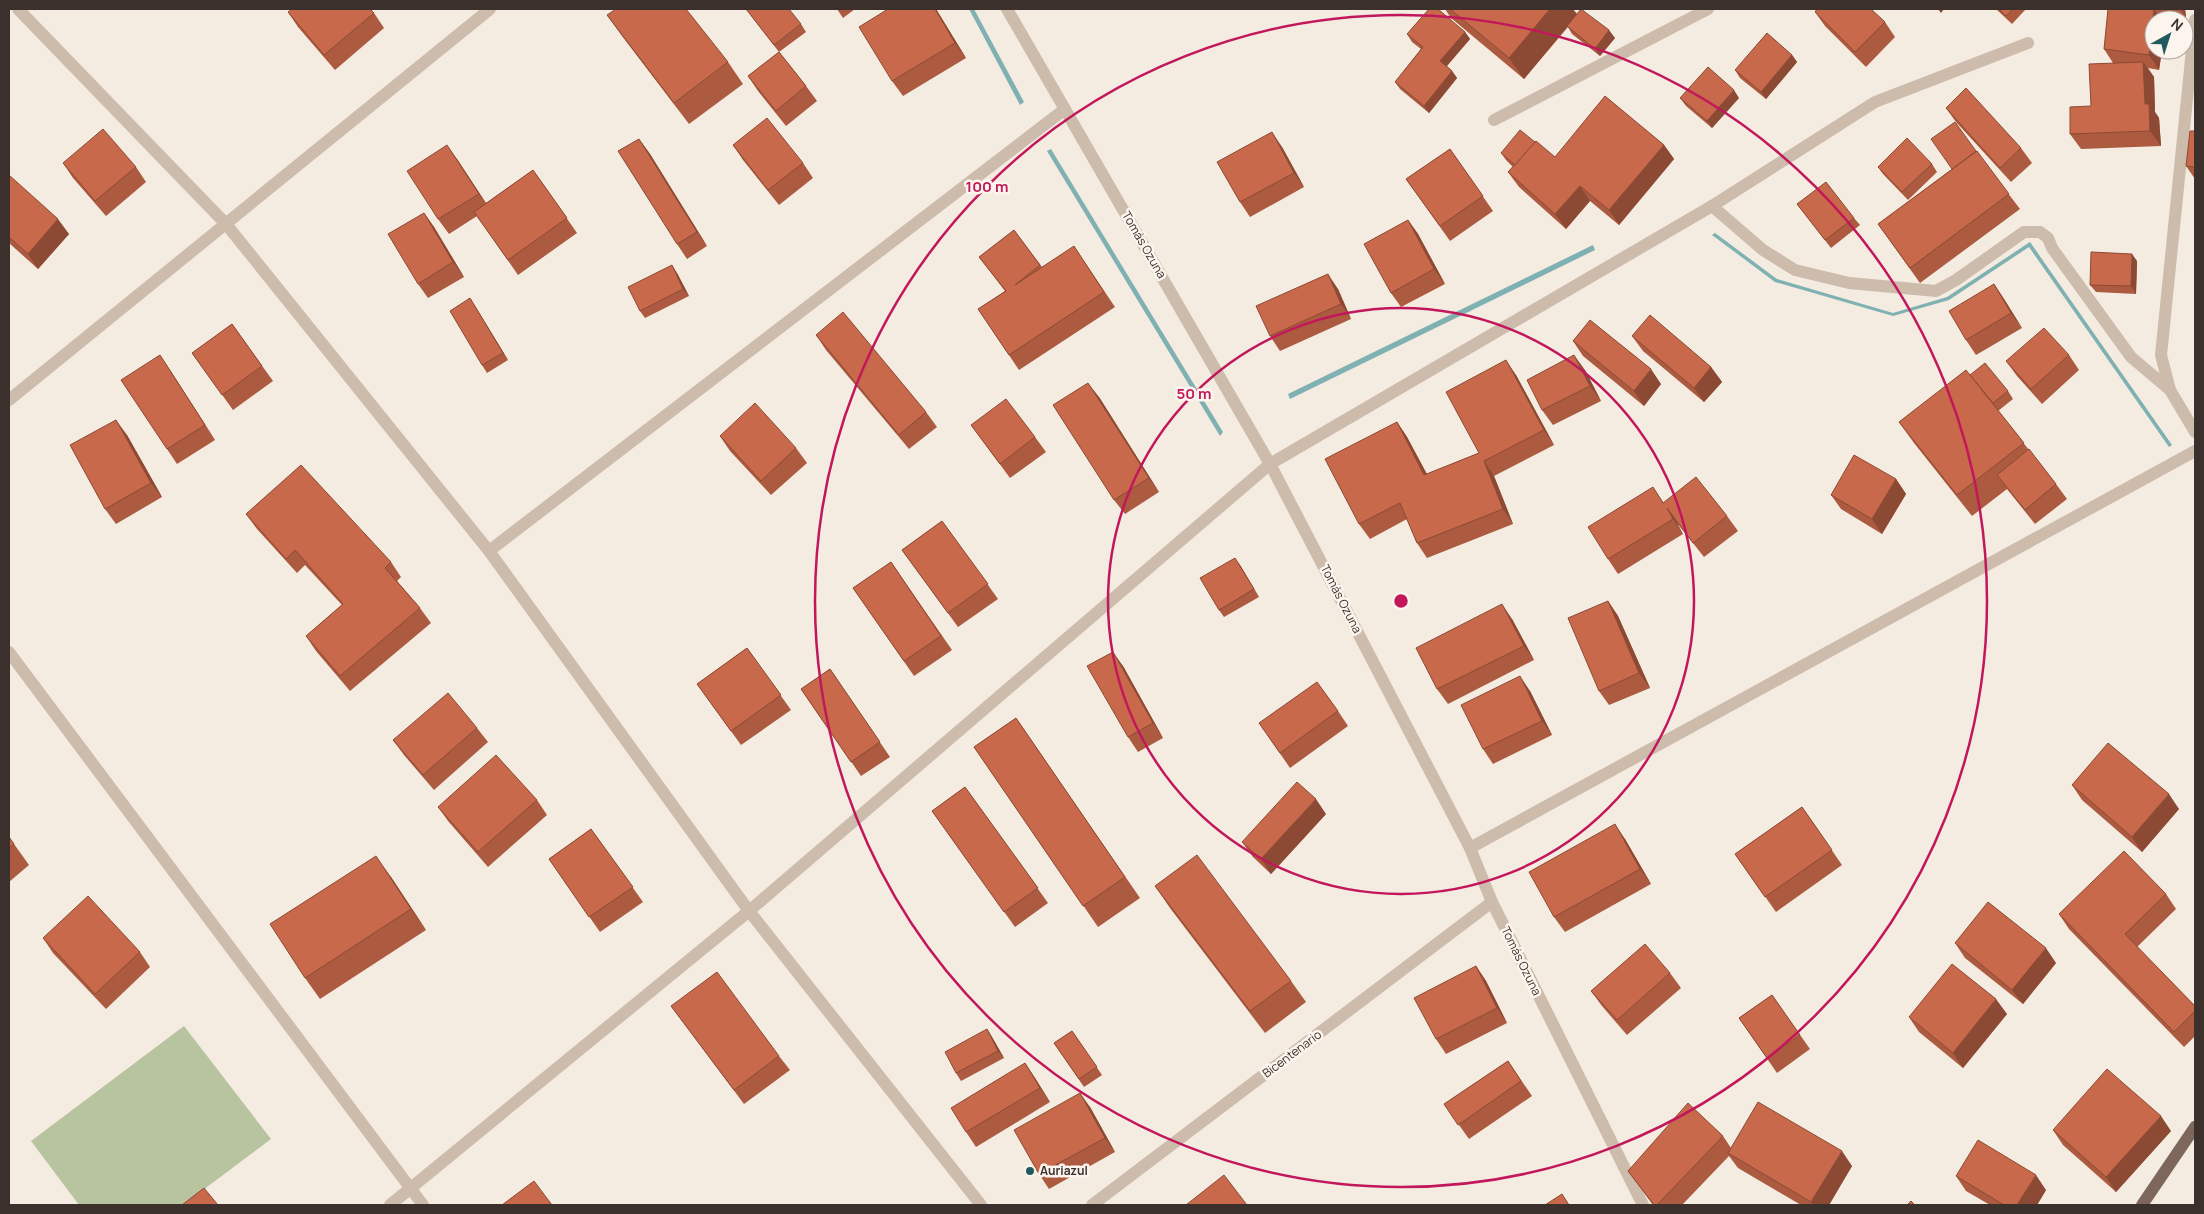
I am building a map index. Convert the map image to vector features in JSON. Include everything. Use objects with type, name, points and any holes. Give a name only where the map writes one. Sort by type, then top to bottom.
[{"type":"main road","points":[[2142,1205],[2195,1127]]},
{"type":"street","points":[[18,9],[226,224],[489,551],[749,911],[981,1205]]},
{"type":"street","points":[[9,400],[490,9]]},
{"type":"street","name":"Tomás Ozuna","points":[[1007,9],[1270,464],[1470,848],[1492,902],[1643,1205]]},
{"type":"street","points":[[1494,120],[1708,9]]},
{"type":"street","points":[[2195,20],[2161,355],[2170,390],[2195,432]]},
{"type":"street","points":[[390,1205],[749,911],[1270,464],[1712,206],[1875,102],[2028,43]]},
{"type":"street","points":[[489,551],[1065,108]]},
{"type":"street","points":[[1712,206],[1763,250],[1795,270],[1849,283],[1926,290],[1936,290],[1956,280],[2024,232],[2040,232],[2048,238],[2052,248],[2131,357],[2170,390]]},
{"type":"street","points":[[1470,848],[2195,451]]},
{"type":"street","points":[[9,652],[423,1205]]},
{"type":"street","name":"Bicentenario","points":[[1092,1205],[1492,902]]},
{"type":"green space","points":[[184,1026],[271,1139],[183,1205],[79,1205],[31,1141]]},
{"type":"water","points":[[969,9],[974,9],[1024,102],[1020,105]]},
{"type":"water","points":[[1051,149],[1223,432],[1220,436],[1047,151]]},
{"type":"water","points":[[1715,233],[1777,279],[1893,313],[1947,297],[2030,242],[2172,445],[2169,447],[2029,247],[1949,300],[1893,316],[1775,282],[1712,235]]},
{"type":"water","points":[[1593,245],[1595,250],[1290,399],[1288,394]]},
{"type":"building","points":[[292,9],[370,9],[374,13],[324,55],[288,12]]},
{"type":"building","points":[[616,9],[686,9],[728,62],[674,103],[607,15]]},
{"type":"building","points":[[746,9],[789,9],[801,24],[774,45]]},
{"type":"building","points":[[888,9],[935,9],[955,43],[892,81],[859,27]]},
{"type":"building","points":[[1429,9],[1438,9],[1465,32],[1440,61],[1452,71],[1424,106],[1395,82],[1423,47],[1407,34]]},
{"type":"building","points":[[1450,9],[1550,9],[1509,58]]},
{"type":"building","points":[[1581,9],[1609,30],[1595,49],[1567,26]]},
{"type":"building","points":[[1817,9],[1871,9],[1885,22],[1855,52],[1815,12]]},
{"type":"building","points":[[1999,9],[2013,9],[2006,16]]},
{"type":"building","points":[[2108,9],[2154,9],[2144,10],[2144,54],[2104,49]]},
{"type":"building","points":[[1767,33],[1792,55],[1761,92],[1735,70]]},
{"type":"building","points":[[779,52],[806,86],[776,111],[748,76]]},
{"type":"building","points":[[2143,62],[2145,104],[2149,104],[2150,131],[2070,134],[2070,107],[2091,106],[2089,64]]},
{"type":"building","points":[[1708,67],[1734,90],[1707,121],[1680,98]]},
{"type":"building","points":[[1966,88],[2021,148],[2000,168],[1946,108]]},
{"type":"building","points":[[1605,96],[1664,145],[1609,210],[1580,186],[1555,214],[1508,172],[1536,141],[1555,157]]},
{"type":"building","points":[[767,118],[803,163],[768,190],[733,145]]},
{"type":"building","points":[[1955,122],[1976,151],[1952,169],[1931,139]]},
{"type":"building","points":[[103,129],[136,167],[95,201],[63,163]]},
{"type":"building","points":[[1520,130],[1535,142],[1515,165],[1501,153]]},
{"type":"building","points":[[2190,131],[2195,131],[2195,167],[2186,166]]},
{"type":"building","points":[[1272,132],[1294,173],[1240,202],[1217,162]]},
{"type":"building","points":[[1907,138],[1932,164],[1902,192],[1878,167]]},
{"type":"building","points":[[639,139],[697,232],[677,244],[618,151]]},
{"type":"building","points":[[447,145],[479,194],[438,219],[407,171]]},
{"type":"building","points":[[1450,149],[1483,196],[1440,226],[1406,179]]},
{"type":"building","points":[[1977,151],[2009,194],[1910,268],[1878,224]]},
{"type":"building","points":[[533,170],[567,218],[508,260],[474,212]]},
{"type":"building","points":[[9,175],[58,219],[28,254],[9,237]]},
{"type":"building","points":[[1826,182],[1854,218],[1825,240],[1797,204]]},
{"type":"building","points":[[424,213],[453,262],[418,284],[388,234]]},
{"type":"building","points":[[1408,220],[1434,269],[1391,293],[1364,244]]},
{"type":"building","points":[[1014,230],[1040,265],[1015,285],[1074,246],[1104,292],[1009,355],[978,309],[1006,291],[979,257]]},
{"type":"building","points":[[2091,252],[2132,254],[2131,286],[2090,285]]},
{"type":"building","points":[[672,265],[683,289],[640,311],[628,287]]},
{"type":"building","points":[[1328,274],[1341,304],[1270,336],[1256,306]]},
{"type":"building","points":[[1994,284],[2011,313],[1966,340],[1949,311]]},
{"type":"building","points":[[470,298],[503,353],[482,365],[450,311]]},
{"type":"building","points":[[843,312],[926,412],[899,435],[816,335]]},
{"type":"building","points":[[1650,315],[1711,367],[1694,388],[1632,336]]},
{"type":"building","points":[[1590,320],[1651,369],[1634,391],[1573,341]]},
{"type":"building","points":[[232,324],[262,366],[222,395],[192,353]]},
{"type":"building","points":[[2044,328],[2069,355],[2031,389],[2006,361]]},
{"type":"building","points":[[160,355],[205,425],[167,449],[121,380]]},
{"type":"building","points":[[1574,355],[1590,386],[1542,410],[1527,380]]},
{"type":"building","points":[[1506,360],[1544,430],[1484,461],[1503,509],[1417,543],[1400,503],[1359,524],[1325,459],[1397,422],[1424,475],[1479,453],[1446,392]]},
{"type":"building","points":[[1985,363],[2008,391],[1993,403],[1970,375]]},
{"type":"building","points":[[1966,370],[2024,443],[1957,495],[1899,422]]},
{"type":"building","points":[[1088,383],[1149,478],[1114,500],[1053,405]]},
{"type":"building","points":[[1006,399],[1035,437],[1000,464],[971,425]]},
{"type":"building","points":[[755,403],[796,448],[761,481],[720,436]]},
{"type":"building","points":[[116,420],[151,483],[105,509],[70,445]]},
{"type":"building","points":[[2029,449],[2056,484],[2025,510],[1997,475]]},
{"type":"building","points":[[1854,455],[1896,479],[1872,519],[1831,495]]},
{"type":"building","points":[[301,465],[391,562],[385,568],[420,608],[340,676],[306,636],[343,604],[295,550],[286,559],[246,514]]},
{"type":"building","points":[[1696,477],[1727,516],[1693,543],[1667,508],[1673,519],[1608,559],[1588,527],[1653,487],[1663,503]]},
{"type":"building","points":[[942,521],[988,584],[948,613],[902,550]]},
{"type":"building","points":[[1235,558],[1254,589],[1219,610],[1200,578]]},
{"type":"building","points":[[891,562],[941,636],[904,661],[853,588]]},
{"type":"building","points":[[1608,601],[1639,673],[1599,691],[1568,618]]},
{"type":"building","points":[[1502,604],[1524,646],[1437,689],[1416,648]]},
{"type":"building","points":[[747,648],[781,695],[731,731],[697,684]]},
{"type":"building","points":[[1113,652],[1153,723],[1128,737],[1087,666]]},
{"type":"building","points":[[830,669],[880,742],[851,762],[801,689]]},
{"type":"building","points":[[1520,676],[1542,721],[1483,749],[1461,705]]},
{"type":"building","points":[[1317,682],[1338,711],[1280,753],[1259,723]]},
{"type":"building","points":[[448,693],[477,728],[423,775],[393,740]]},
{"type":"building","points":[[1016,718],[1125,877],[1083,906],[974,747]]},
{"type":"building","points":[[2108,743],[2169,794],[2132,837],[2072,785]]},
{"type":"building","points":[[496,755],[537,800],[478,852],[438,807]]},
{"type":"building","points":[[1297,782],[1316,799],[1261,859],[1242,842]]},
{"type":"building","points":[[965,787],[1038,888],[1004,912],[932,811]]},
{"type":"building","points":[[1802,807],[1832,850],[1765,897],[1735,854]]},
{"type":"building","points":[[1615,824],[1640,869],[1554,917],[1529,872]]},
{"type":"building","points":[[591,829],[633,887],[589,917],[549,859]]},
{"type":"building","points":[[9,837],[14,844],[9,848]]},
{"type":"building","points":[[2124,851],[2166,894],[2125,934],[2195,1006],[2195,1011],[2174,1032],[2059,914]]},
{"type":"building","points":[[1197,855],[1291,981],[1250,1011],[1155,886]]},
{"type":"building","points":[[376,856],[411,909],[305,978],[270,924]]},
{"type":"building","points":[[88,896],[140,952],[95,994],[43,938]]},
{"type":"building","points":[[1988,902],[2046,948],[2012,990],[1955,943]]},
{"type":"building","points":[[1645,944],[1670,973],[1617,1020],[1591,991]]},
{"type":"building","points":[[1952,964],[1996,999],[1953,1053],[1909,1017]]},
{"type":"building","points":[[1476,966],[1497,1008],[1436,1039],[1414,998]]},
{"type":"building","points":[[717,972],[779,1056],[734,1090],[671,1006]]},
{"type":"building","points":[[1772,995],[1800,1035],[1767,1058],[1739,1018]]},
{"type":"building","points":[[987,1029],[998,1051],[956,1073],[945,1052]]},
{"type":"building","points":[[1072,1031],[1097,1067],[1079,1079],[1054,1043]]},
{"type":"building","points":[[1508,1061],[1521,1081],[1458,1125],[1444,1104]]},
{"type":"building","points":[[1025,1063],[1040,1088],[966,1132],[951,1108]]},
{"type":"building","points":[[2107,1069],[2161,1116],[2106,1177],[2053,1130]]},
{"type":"building","points":[[1080,1093],[1105,1138],[1039,1174],[1014,1130]]},
{"type":"building","points":[[1758,1102],[1842,1151],[1811,1202],[1728,1153]]},
{"type":"building","points":[[1688,1103],[1723,1136],[1657,1205],[1654,1205],[1628,1171]]},
{"type":"building","points":[[1978,1140],[2036,1175],[2017,1205],[2004,1205],[1956,1176]]},
{"type":"building","points":[[1224,1175],[1247,1205],[1186,1205]]},
{"type":"building","points":[[534,1181],[552,1205],[502,1205]]},
{"type":"building","points":[[204,1188],[218,1205],[182,1205]]},
{"type":"building","points":[[1562,1194],[1569,1205],[1545,1205]]},
{"type":"building","points":[[1911,1201],[1915,1205],[1907,1205]]},
{"type":"place","name":"Auriazul","points":[[1030,1171]]}]
